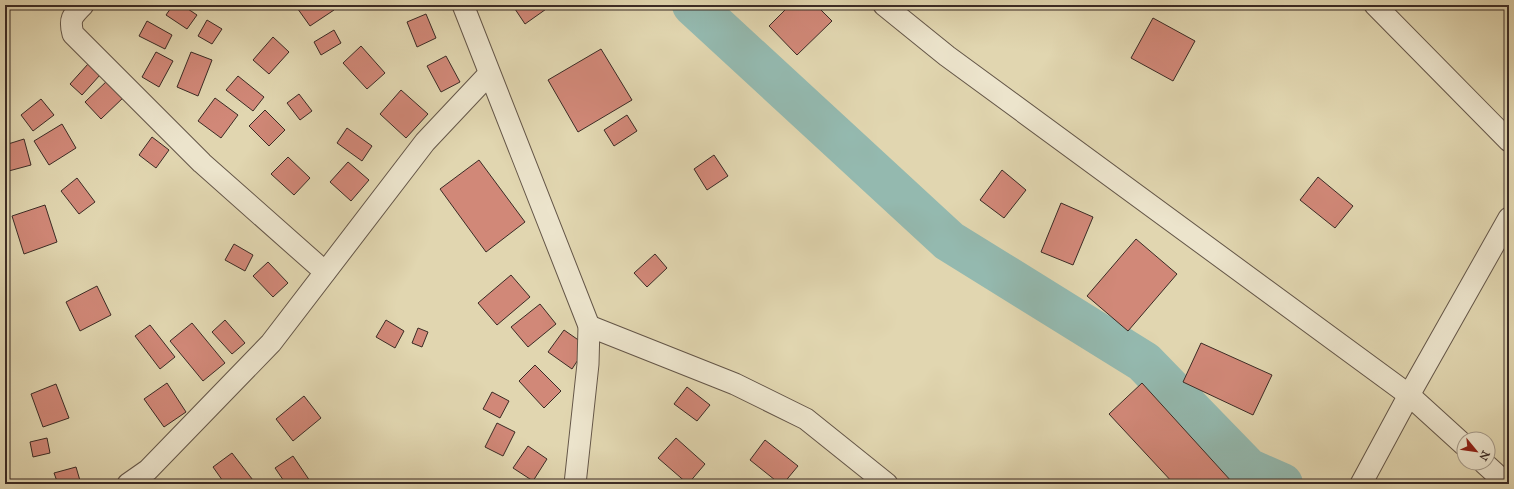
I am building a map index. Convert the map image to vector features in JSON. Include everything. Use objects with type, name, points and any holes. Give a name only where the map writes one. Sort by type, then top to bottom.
[{"type":"street","points":[[83,5],[73,14],[71,25],[73,34],[202,162],[325,272]]},
{"type":"street","points":[[462,5],[589,326],[588,364],[575,484]]},
{"type":"street","points":[[884,5],[947,56],[1409,395],[1456,438]]},
{"type":"street","points":[[1375,5],[1509,141]]},
{"type":"street","points":[[128,484],[148,470],[271,343],[425,142],[489,74]]},
{"type":"street","points":[[1362,484],[1409,395],[1509,218]]},
{"type":"street","points":[[589,326],[734,384],[806,419],[887,484]]},
{"type":"street","points":[[1493,471],[1507,484]]},
{"type":"building","points":[[173,5],[182,5],[197,15],[187,29],[166,15]]},
{"type":"building","points":[[295,5],[331,5],[334,10],[310,26]]},
{"type":"building","points":[[548,5],[549,7],[525,24],[513,6]]},
{"type":"building","points":[[790,5],[816,5],[832,21],[797,55],[769,26]]},
{"type":"building","points":[[426,14],[436,38],[417,47],[407,22]]},
{"type":"building","points":[[1153,18],[1195,41],[1173,81],[1131,58]]},
{"type":"building","points":[[207,20],[222,29],[212,44],[198,36]]},
{"type":"building","points":[[147,21],[172,35],[165,49],[139,36]]},
{"type":"building","points":[[334,30],[341,43],[321,55],[314,42]]},
{"type":"building","points":[[273,37],[289,52],[269,74],[253,60]]},
{"type":"building","points":[[361,46],[385,73],[367,89],[343,63]]},
{"type":"building","points":[[601,49],[632,100],[578,132],[548,80]]},
{"type":"building","points":[[156,52],[173,61],[159,87],[142,77]]},
{"type":"building","points":[[191,52],[212,60],[198,96],[177,87]]},
{"type":"building","points":[[446,56],[460,82],[441,92],[427,66]]},
{"type":"building","points":[[88,64],[100,75],[82,95],[70,84]]},
{"type":"building","points":[[238,76],[264,97],[253,111],[226,90]]},
{"type":"building","points":[[109,79],[125,96],[101,119],[85,102]]},
{"type":"building","points":[[401,90],[428,114],[406,138],[380,114]]},
{"type":"building","points":[[299,94],[312,111],[300,120],[287,103]]},
{"type":"building","points":[[215,98],[238,115],[221,138],[198,121]]},
{"type":"building","points":[[41,99],[54,115],[33,131],[21,115]]},
{"type":"building","points":[[265,110],[285,130],[269,146],[249,126]]},
{"type":"building","points":[[627,115],[637,131],[614,146],[604,130]]},
{"type":"building","points":[[62,124],[76,148],[49,165],[34,141]]},
{"type":"building","points":[[347,128],[372,146],[362,161],[337,143]]},
{"type":"building","points":[[152,137],[169,150],[156,168],[139,155]]},
{"type":"building","points":[[24,139],[31,165],[5,172],[5,145]]},
{"type":"building","points":[[714,155],[728,176],[707,190],[694,169]]},
{"type":"building","points":[[288,157],[310,178],[294,195],[271,174]]},
{"type":"building","points":[[479,160],[525,222],[486,252],[440,189]]},
{"type":"building","points":[[348,162],[369,180],[351,201],[330,182]]},
{"type":"building","points":[[1002,170],[1026,190],[1004,218],[980,200]]},
{"type":"building","points":[[1318,177],[1353,206],[1335,228],[1300,200]]},
{"type":"building","points":[[77,178],[95,202],[79,214],[61,191]]},
{"type":"building","points":[[1061,203],[1093,217],[1073,265],[1041,252]]},
{"type":"building","points":[[45,205],[57,242],[24,254],[12,216]]},
{"type":"building","points":[[1136,239],[1177,274],[1128,331],[1087,296]]},
{"type":"building","points":[[234,244],[253,255],[245,271],[225,260]]},
{"type":"building","points":[[655,254],[667,268],[647,287],[634,273]]},
{"type":"building","points":[[268,262],[288,283],[273,297],[253,276]]},
{"type":"building","points":[[511,275],[530,297],[497,325],[478,303]]},
{"type":"building","points":[[97,286],[111,315],[80,331],[66,302]]},
{"type":"building","points":[[540,304],[556,324],[528,347],[511,327]]},
{"type":"building","points":[[225,320],[245,343],[232,354],[212,332]]},
{"type":"building","points":[[386,320],[404,331],[395,348],[376,337]]},
{"type":"building","points":[[192,323],[225,363],[203,381],[170,341]]},
{"type":"building","points":[[150,325],[175,357],[160,369],[135,336]]},
{"type":"building","points":[[418,328],[428,332],[422,347],[412,343]]},
{"type":"building","points":[[564,330],[587,346],[572,369],[548,352]]},
{"type":"building","points":[[1201,343],[1272,375],[1253,415],[1183,382]]},
{"type":"building","points":[[535,365],[561,391],[544,408],[519,381]]},
{"type":"building","points":[[167,383],[186,412],[164,427],[144,399]]},
{"type":"building","points":[[1142,383],[1232,482],[1230,484],[1174,484],[1109,414]]},
{"type":"building","points":[[56,384],[69,418],[43,427],[31,394]]},
{"type":"building","points":[[687,387],[710,405],[697,421],[674,404]]},
{"type":"building","points":[[492,392],[509,401],[500,418],[483,409]]},
{"type":"building","points":[[304,396],[321,418],[293,441],[276,419]]},
{"type":"building","points":[[497,423],[515,432],[503,456],[485,447]]},
{"type":"building","points":[[47,438],[50,453],[33,457],[30,442]]},
{"type":"building","points":[[676,438],[705,464],[688,484],[658,458]]},
{"type":"building","points":[[765,440],[798,466],[783,484],[780,484],[750,460]]},
{"type":"building","points":[[528,446],[547,459],[533,481],[513,468]]},
{"type":"building","points":[[232,453],[256,484],[225,484],[213,467]]},
{"type":"building","points":[[293,456],[312,484],[286,484],[275,468]]},
{"type":"building","points":[[76,467],[81,484],[58,484],[54,473]]},
{"type":"waterway","points":[[693,5],[949,241],[1144,362],[1248,469],[1282,484]]}]
